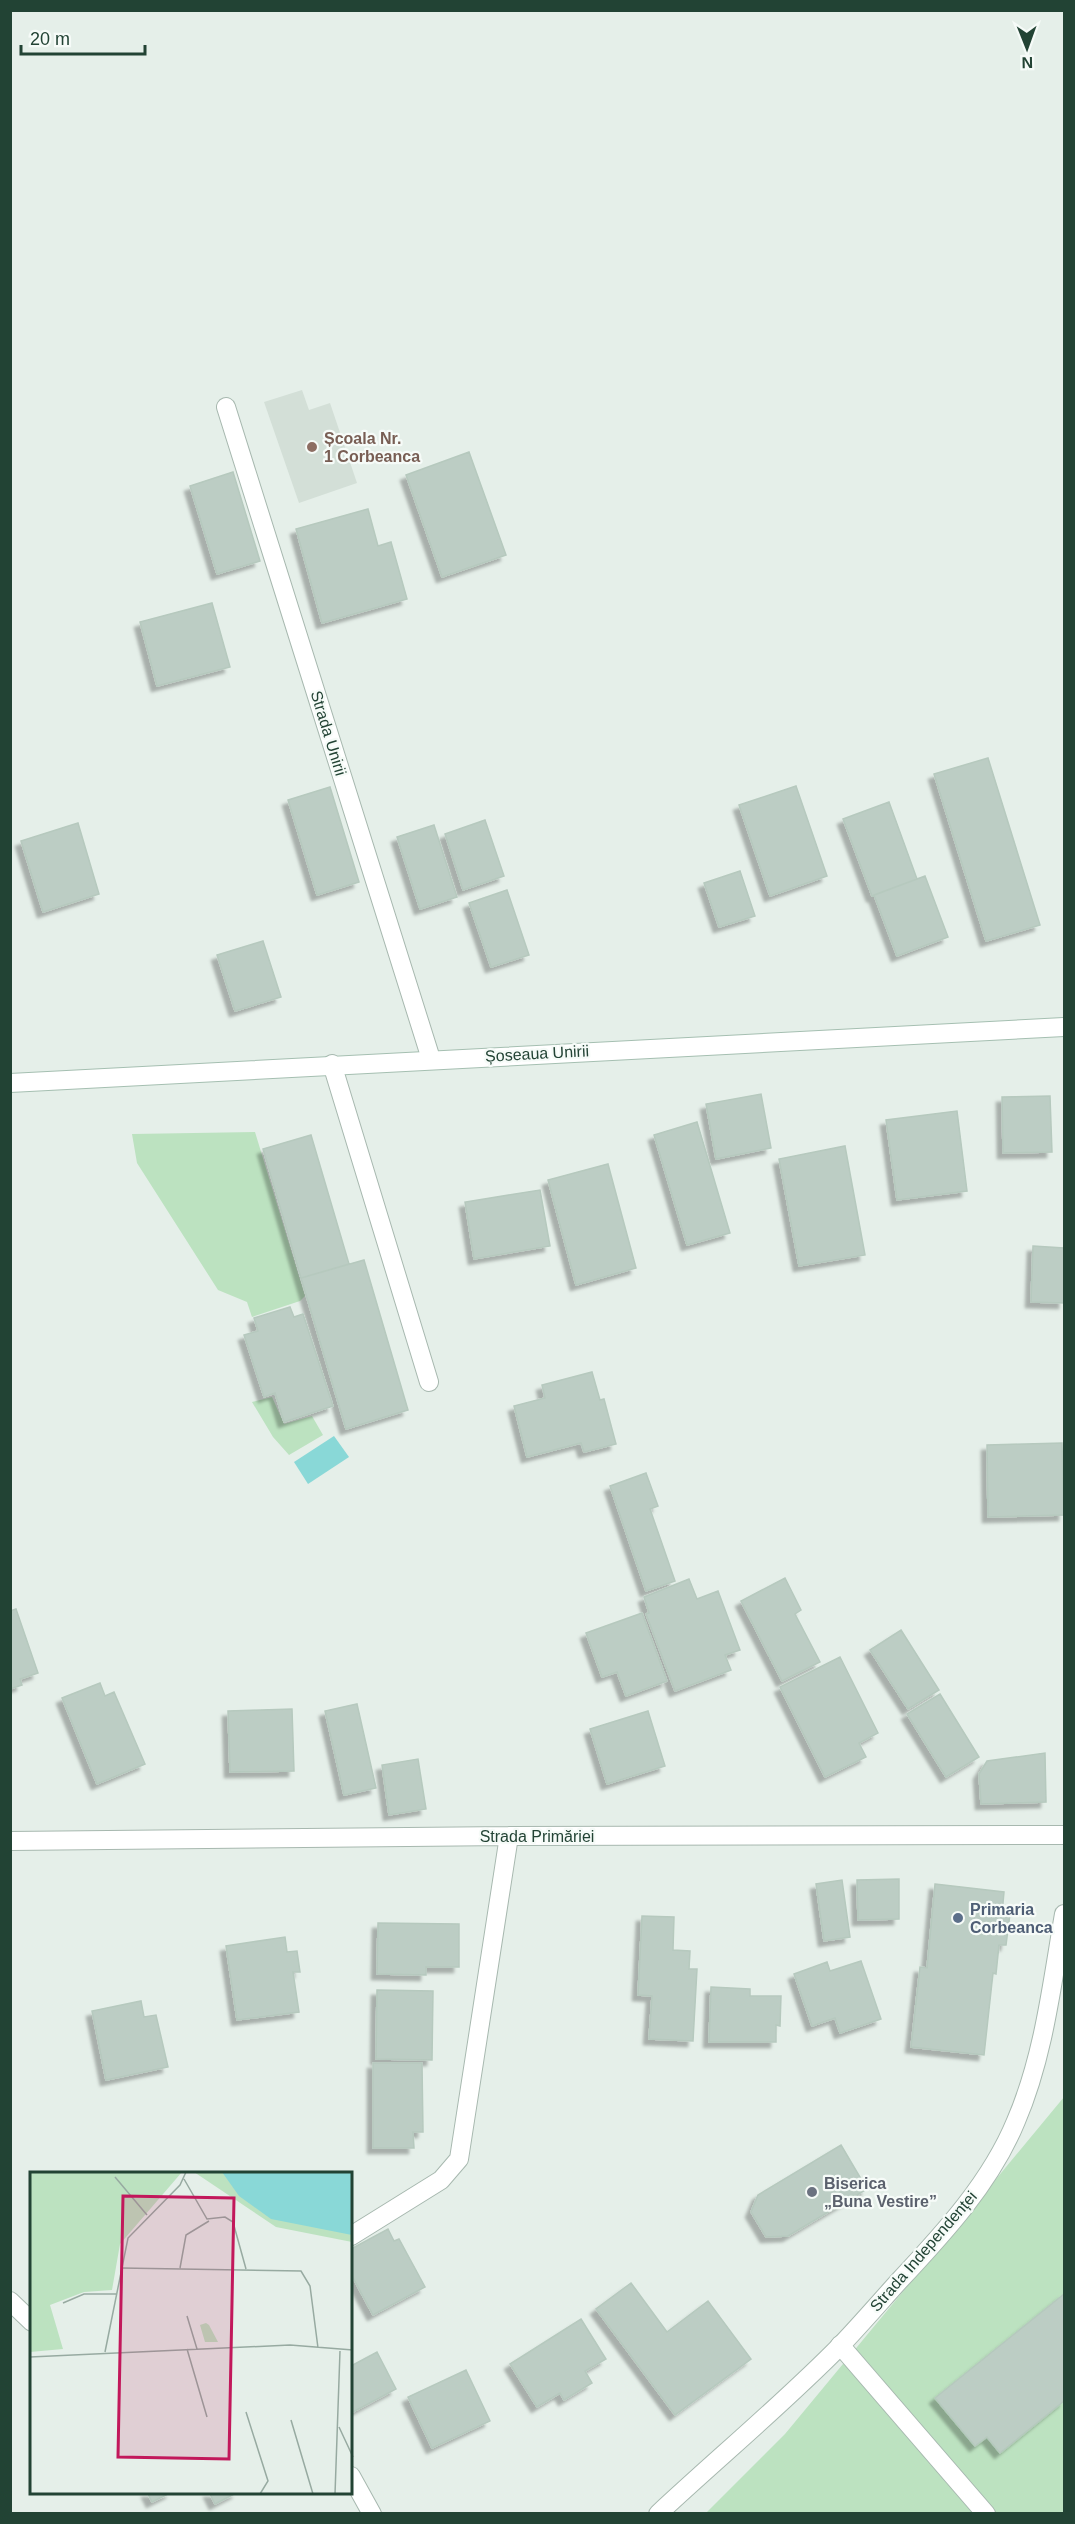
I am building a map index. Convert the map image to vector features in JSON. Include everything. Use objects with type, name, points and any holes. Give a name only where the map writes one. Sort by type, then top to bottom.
[{"type":"street","name":"Strada Unirii","points":[[226,407],[431,1059]]},
{"type":"street","name":"Șoseaua Unirii","points":[[10,1083],[332,1064],[1065,1027]]},
{"type":"street","points":[[332,1064],[429,1382]]},
{"type":"street","name":"Strada Primăriei","points":[[10,1841],[509,1836],[1065,1835]]},
{"type":"street","points":[[352,2235],[441,2180],[459,2159],[509,1836]]},
{"type":"street","name":"Strada Independenței","points":[[658,2514],[840,2345],[929,2249],[965,2205],[998,2156],[1016,2121],[1031,2077],[1045,2019],[1065,1914]]},
{"type":"street","points":[[10,2301],[19,2313],[30,2321]]},
{"type":"street","points":[[840,2345],[986,2514]]},
{"type":"street","points":[[352,2478],[372,2514]]},
{"type":"shaded area","name":"Școala Nr. 1 Corbeanca","points":[[302,390],[309,410],[330,403],[357,483],[299,503],[264,402]]},
{"type":"green space","points":[[255,1132],[305,1296],[300,1301],[252,1317],[247,1302],[218,1290],[137,1163],[132,1134]]},
{"type":"green space","points":[[272,1397],[284,1424],[312,1416],[323,1435],[289,1455],[273,1437],[252,1402]]},
{"type":"green space","points":[[1064,2097],[1064,2513],[705,2514],[785,2434]]},
{"type":"water","points":[[334,1436],[349,1457],[308,1484],[294,1462]]},
{"type":"building","points":[[469,452],[506,555],[442,577],[406,475]]},
{"type":"building","points":[[233,472],[260,561],[217,574],[190,486]]},
{"type":"building","points":[[368,509],[378,546],[391,542],[407,599],[322,623],[296,529]]},
{"type":"building","points":[[212,603],[230,667],[157,686],[140,622]]},
{"type":"building","points":[[988,758],[1040,925],[986,941],[934,774]]},
{"type":"building","points":[[796,786],[827,876],[770,896],[739,805]]},
{"type":"building","points":[[330,787],[359,882],[317,895],[288,800]]},
{"type":"building","points":[[889,802],[917,879],[872,896],[843,819]]},
{"type":"building","points":[[485,820],[504,876],[463,890],[445,834]]},
{"type":"building","points":[[78,823],[99,894],[43,912],[21,841]]},
{"type":"building","points":[[434,825],[457,897],[420,909],[397,837]]},
{"type":"building","points":[[740,871],[755,916],[719,927],[704,883]]},
{"type":"building","points":[[925,876],[948,937],[897,956],[874,895]]},
{"type":"building","points":[[507,890],[529,955],[491,967],[469,903]]},
{"type":"building","points":[[263,941],[281,997],[235,1011],[217,955]]},
{"type":"building","points":[[761,1094],[771,1148],[716,1159],[706,1104]]},
{"type":"building","points":[[1050,1096],[1052,1152],[1003,1153],[1002,1097]]},
{"type":"building","points":[[957,1111],[967,1191],[897,1200],[886,1120]]},
{"type":"building","points":[[697,1122],[730,1233],[687,1245],[654,1135]]},
{"type":"building","points":[[311,1135],[349,1264],[301,1278],[263,1149]]},
{"type":"building","points":[[845,1146],[865,1255],[799,1266],[779,1159]]},
{"type":"building","points":[[608,1164],[636,1268],[576,1285],[548,1180]]},
{"type":"building","points":[[540,1190],[550,1246],[474,1259],[465,1202]]},
{"type":"building","points":[[1033,1246],[1064,1248],[1064,1303],[1031,1302]]},
{"type":"building","points":[[364,1260],[408,1410],[346,1429],[301,1278]]},
{"type":"building","points":[[290,1307],[294,1317],[303,1314],[333,1406],[284,1422],[275,1393],[264,1397],[244,1335],[258,1331],[254,1318]]},
{"type":"building","points":[[592,1372],[600,1400],[604,1399],[616,1444],[584,1452],[581,1443],[527,1457],[514,1406],[545,1398],[542,1385]]},
{"type":"building","points":[[1062,1443],[1064,1515],[988,1517],[987,1445]]},
{"type":"building","points":[[646,1473],[658,1506],[650,1509],[675,1581],[646,1591],[610,1486]]},
{"type":"building","points":[[785,1578],[801,1610],[795,1614],[820,1662],[782,1681],[741,1601]]},
{"type":"building","points":[[689,1579],[697,1599],[718,1591],[740,1650],[725,1655],[731,1670],[675,1691],[646,1614],[649,1613],[644,1597]]},
{"type":"building","points":[[16,1609],[38,1673],[20,1679],[22,1685],[10,1689],[10,1611]]},
{"type":"building","points":[[642,1613],[667,1681],[626,1696],[617,1672],[602,1677],[586,1633]]},
{"type":"building","points":[[901,1630],[939,1690],[908,1709],[870,1650]]},
{"type":"building","points":[[840,1657],[878,1733],[859,1743],[866,1757],[825,1777],[780,1687]]},
{"type":"building","points":[[100,1683],[105,1696],[114,1692],[145,1764],[97,1784],[62,1698]]},
{"type":"building","points":[[940,1694],[979,1757],[946,1777],[907,1714]]},
{"type":"building","points":[[357,1704],[376,1788],[344,1795],[325,1711]]},
{"type":"building","points":[[292,1709],[294,1771],[230,1772],[228,1711]]},
{"type":"building","points":[[648,1711],[665,1766],[607,1784],[590,1729]]},
{"type":"building","points":[[1045,1753],[1046,1802],[981,1804],[979,1774],[987,1761]]},
{"type":"building","points":[[418,1759],[426,1809],[389,1815],[382,1765]]},
{"type":"building","points":[[899,1879],[899,1919],[858,1920],[857,1880]]},
{"type":"building","points":[[842,1880],[850,1937],[824,1941],[816,1884]]},
{"type":"building","points":[[935,1884],[1004,1892],[1002,1914],[1010,1914],[1006,1945],[999,1945],[996,1974],[993,1973],[984,2055],[911,2047],[920,1967],[927,1968]]},
{"type":"building","points":[[642,1916],[674,1917],[673,1950],[690,1951],[689,1969],[697,1969],[693,2041],[649,2039],[652,1996],[638,1995]]},
{"type":"building","points":[[378,1923],[459,1924],[459,1967],[426,1967],[426,1975],[377,1974]]},
{"type":"building","points":[[285,1937],[287,1952],[297,1951],[300,1972],[293,1972],[299,2012],[237,2020],[226,1946]]},
{"type":"building","points":[[861,1961],[881,2019],[840,2033],[835,2018],[812,2026],[794,1974],[827,1962],[830,1971]]},
{"type":"building","points":[[711,1987],[750,1989],[750,1996],[781,1996],[780,2026],[776,2025],[776,2042],[709,2042]]},
{"type":"building","points":[[377,1990],[433,1991],[432,2060],[376,2059]]},
{"type":"building","points":[[141,2001],[144,2017],[156,2015],[168,2067],[106,2080],[92,2011]]},
{"type":"building","points":[[373,2063],[422,2063],[423,2132],[413,2132],[414,2148],[373,2148]]},
{"type":"building","name":"Biserica „Buna Vestire”","points":[[841,2145],[867,2189],[788,2236],[766,2237],[751,2212],[758,2195]]},
{"type":"building","points":[[388,2229],[394,2241],[399,2239],[425,2287],[373,2315],[352,2276],[352,2248]]},
{"type":"building","points":[[631,2283],[667,2332],[708,2301],[751,2359],[675,2415],[596,2309]]},
{"type":"building","points":[[1064,2294],[1064,2401],[1000,2453],[987,2437],[975,2446],[935,2398]]},
{"type":"building","points":[[581,2319],[606,2359],[585,2371],[592,2383],[564,2400],[560,2393],[537,2407],[510,2364]]},
{"type":"building","points":[[377,2352],[396,2389],[352,2412],[352,2365]]},
{"type":"building","points":[[466,2370],[490,2421],[432,2448],[408,2397]]},
{"type":"building","points":[[148,2494],[168,2494],[152,2502]]},
{"type":"building","points":[[210,2494],[234,2494],[215,2504]]},
{"type":"place","name":"Școala Nr. 1 Corbeanca","points":[[312,447]]},
{"type":"place","name":"Primaria Corbeanca","points":[[958,1918]]},
{"type":"place","name":"Biserica „Buna Vestire”","points":[[812,2192]]}]
